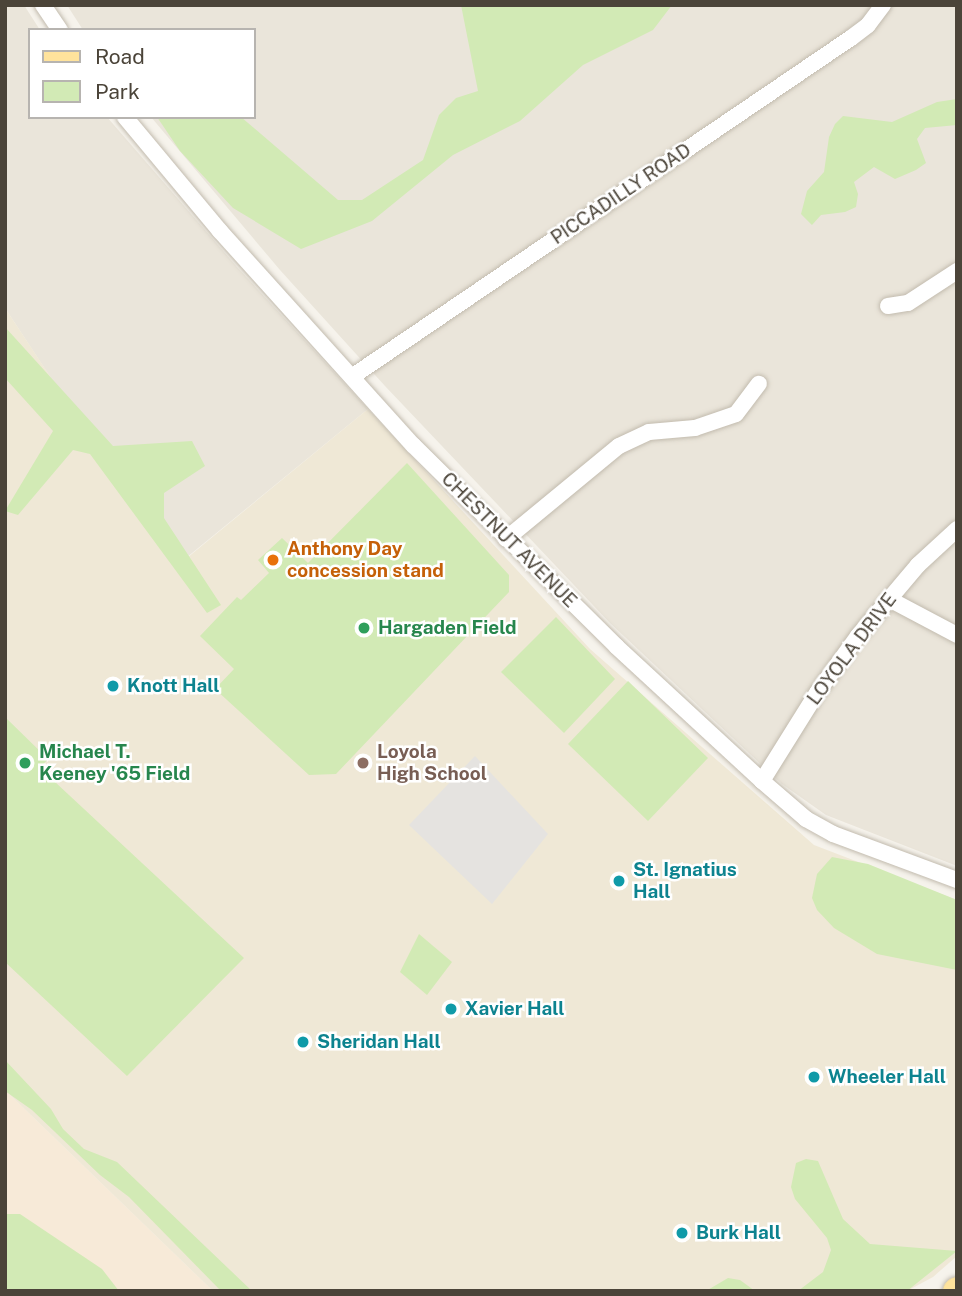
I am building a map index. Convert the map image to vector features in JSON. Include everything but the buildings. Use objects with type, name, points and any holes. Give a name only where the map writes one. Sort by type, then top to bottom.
[{"type":"street","points":[[43,5],[59,28]]},
{"type":"street","name":"PICCADILLY ROAD","points":[[353,376],[851,38],[868,25],[883,5]]},
{"type":"street","name":"CHESTNUT AVENUE","points":[[127,119],[220,231],[413,444],[506,539],[762,781],[806,819],[833,834],[957,880]]},
{"type":"street","points":[[888,306],[908,303],[957,271]]},
{"type":"street","points":[[506,539],[620,446],[649,432],[695,428],[736,414],[759,384]]},
{"type":"street","name":"LOYOLA DRIVE","points":[[762,781],[832,671],[918,565],[957,529]]},
{"type":"street","points":[[889,599],[957,635]]},
{"type":"shaded area","points":[[5,5],[24,5],[39,28],[28,28],[28,119],[109,119],[237,267],[368,409],[175,567],[5,308]]},
{"type":"shaded area","points":[[67,5],[957,5],[957,866],[826,815],[782,784],[610,623],[385,386],[280,270],[153,119],[256,119],[256,28],[82,28]]},
{"type":"shaded area","name":"Loyola High School","points":[[5,308],[176,567],[368,409],[590,649],[814,845],[957,900],[957,1256],[933,1277],[907,1291],[213,1291],[5,1090]]},
{"type":"shaded area","points":[[475,756],[548,834],[492,904],[409,825]]},
{"type":"shaded area","points":[[5,1090],[213,1291],[5,1291]]},
{"type":"green space","points":[[461,5],[672,5],[653,30],[583,65],[520,121],[453,155],[372,221],[301,249],[233,208],[180,151],[158,119],[243,119],[338,200],[362,200],[423,160],[439,115],[456,98],[478,91]]},
{"type":"green space","points":[[957,99],[957,125],[925,128],[917,139],[926,163],[895,179],[874,167],[854,182],[858,194],[856,207],[845,212],[821,215],[812,225],[801,214],[807,191],[824,172],[829,137],[835,124],[843,116],[892,122],[937,102]]},
{"type":"green space","points":[[5,327],[113,446],[192,441],[205,466],[164,493],[164,518],[221,605],[207,613],[90,454],[73,450],[18,515],[5,511],[53,431],[5,378]]},
{"type":"green space","name":"Hargaden Field","points":[[407,463],[509,575],[509,592],[336,774],[309,775],[215,689],[234,669],[200,636],[237,597],[241,600],[269,573],[258,560],[282,538],[308,563]]},
{"type":"green space","points":[[556,617],[615,679],[564,733],[501,672]]},
{"type":"green space","points":[[628,681],[708,758],[648,821],[568,744]]},
{"type":"green space","points":[[5,717],[48,759],[40,768],[244,958],[127,1076],[5,962]]},
{"type":"green space","points":[[832,857],[868,864],[957,900],[957,970],[877,954],[834,928],[817,910],[812,898],[817,874]]},
{"type":"green space","points":[[419,934],[452,962],[427,995],[400,972]]},
{"type":"green space","points":[[5,1060],[51,1109],[63,1129],[84,1149],[117,1162],[252,1291],[221,1291],[129,1197],[100,1175],[32,1110],[5,1091]]},
{"type":"green space","points":[[806,1159],[818,1161],[843,1219],[870,1244],[957,1251],[907,1291],[798,1291],[823,1272],[831,1250],[827,1238],[795,1199],[791,1187],[796,1163]]},
{"type":"green space","points":[[5,1214],[20,1214],[102,1269],[119,1291],[5,1291]]},
{"type":"green space","points":[[728,1278],[740,1280],[755,1291],[706,1291]]},
{"type":"place","name":"Anthony Day concession stand","points":[[273,560]]},
{"type":"place","name":"Hargaden Field","points":[[364,628]]},
{"type":"place","name":"Knott Hall","points":[[113,686]]},
{"type":"place","name":"Michael T. Keeney '65 Field","points":[[25,763]]},
{"type":"place","name":"Loyola High School","points":[[363,763]]},
{"type":"place","name":"St. Ignatius Hall","points":[[619,881]]},
{"type":"place","name":"Xavier Hall","points":[[451,1009]]},
{"type":"place","name":"Sheridan Hall","points":[[303,1042]]},
{"type":"place","name":"Wheeler Hall","points":[[814,1077]]},
{"type":"place","name":"Burk Hall","points":[[682,1233]]}]
